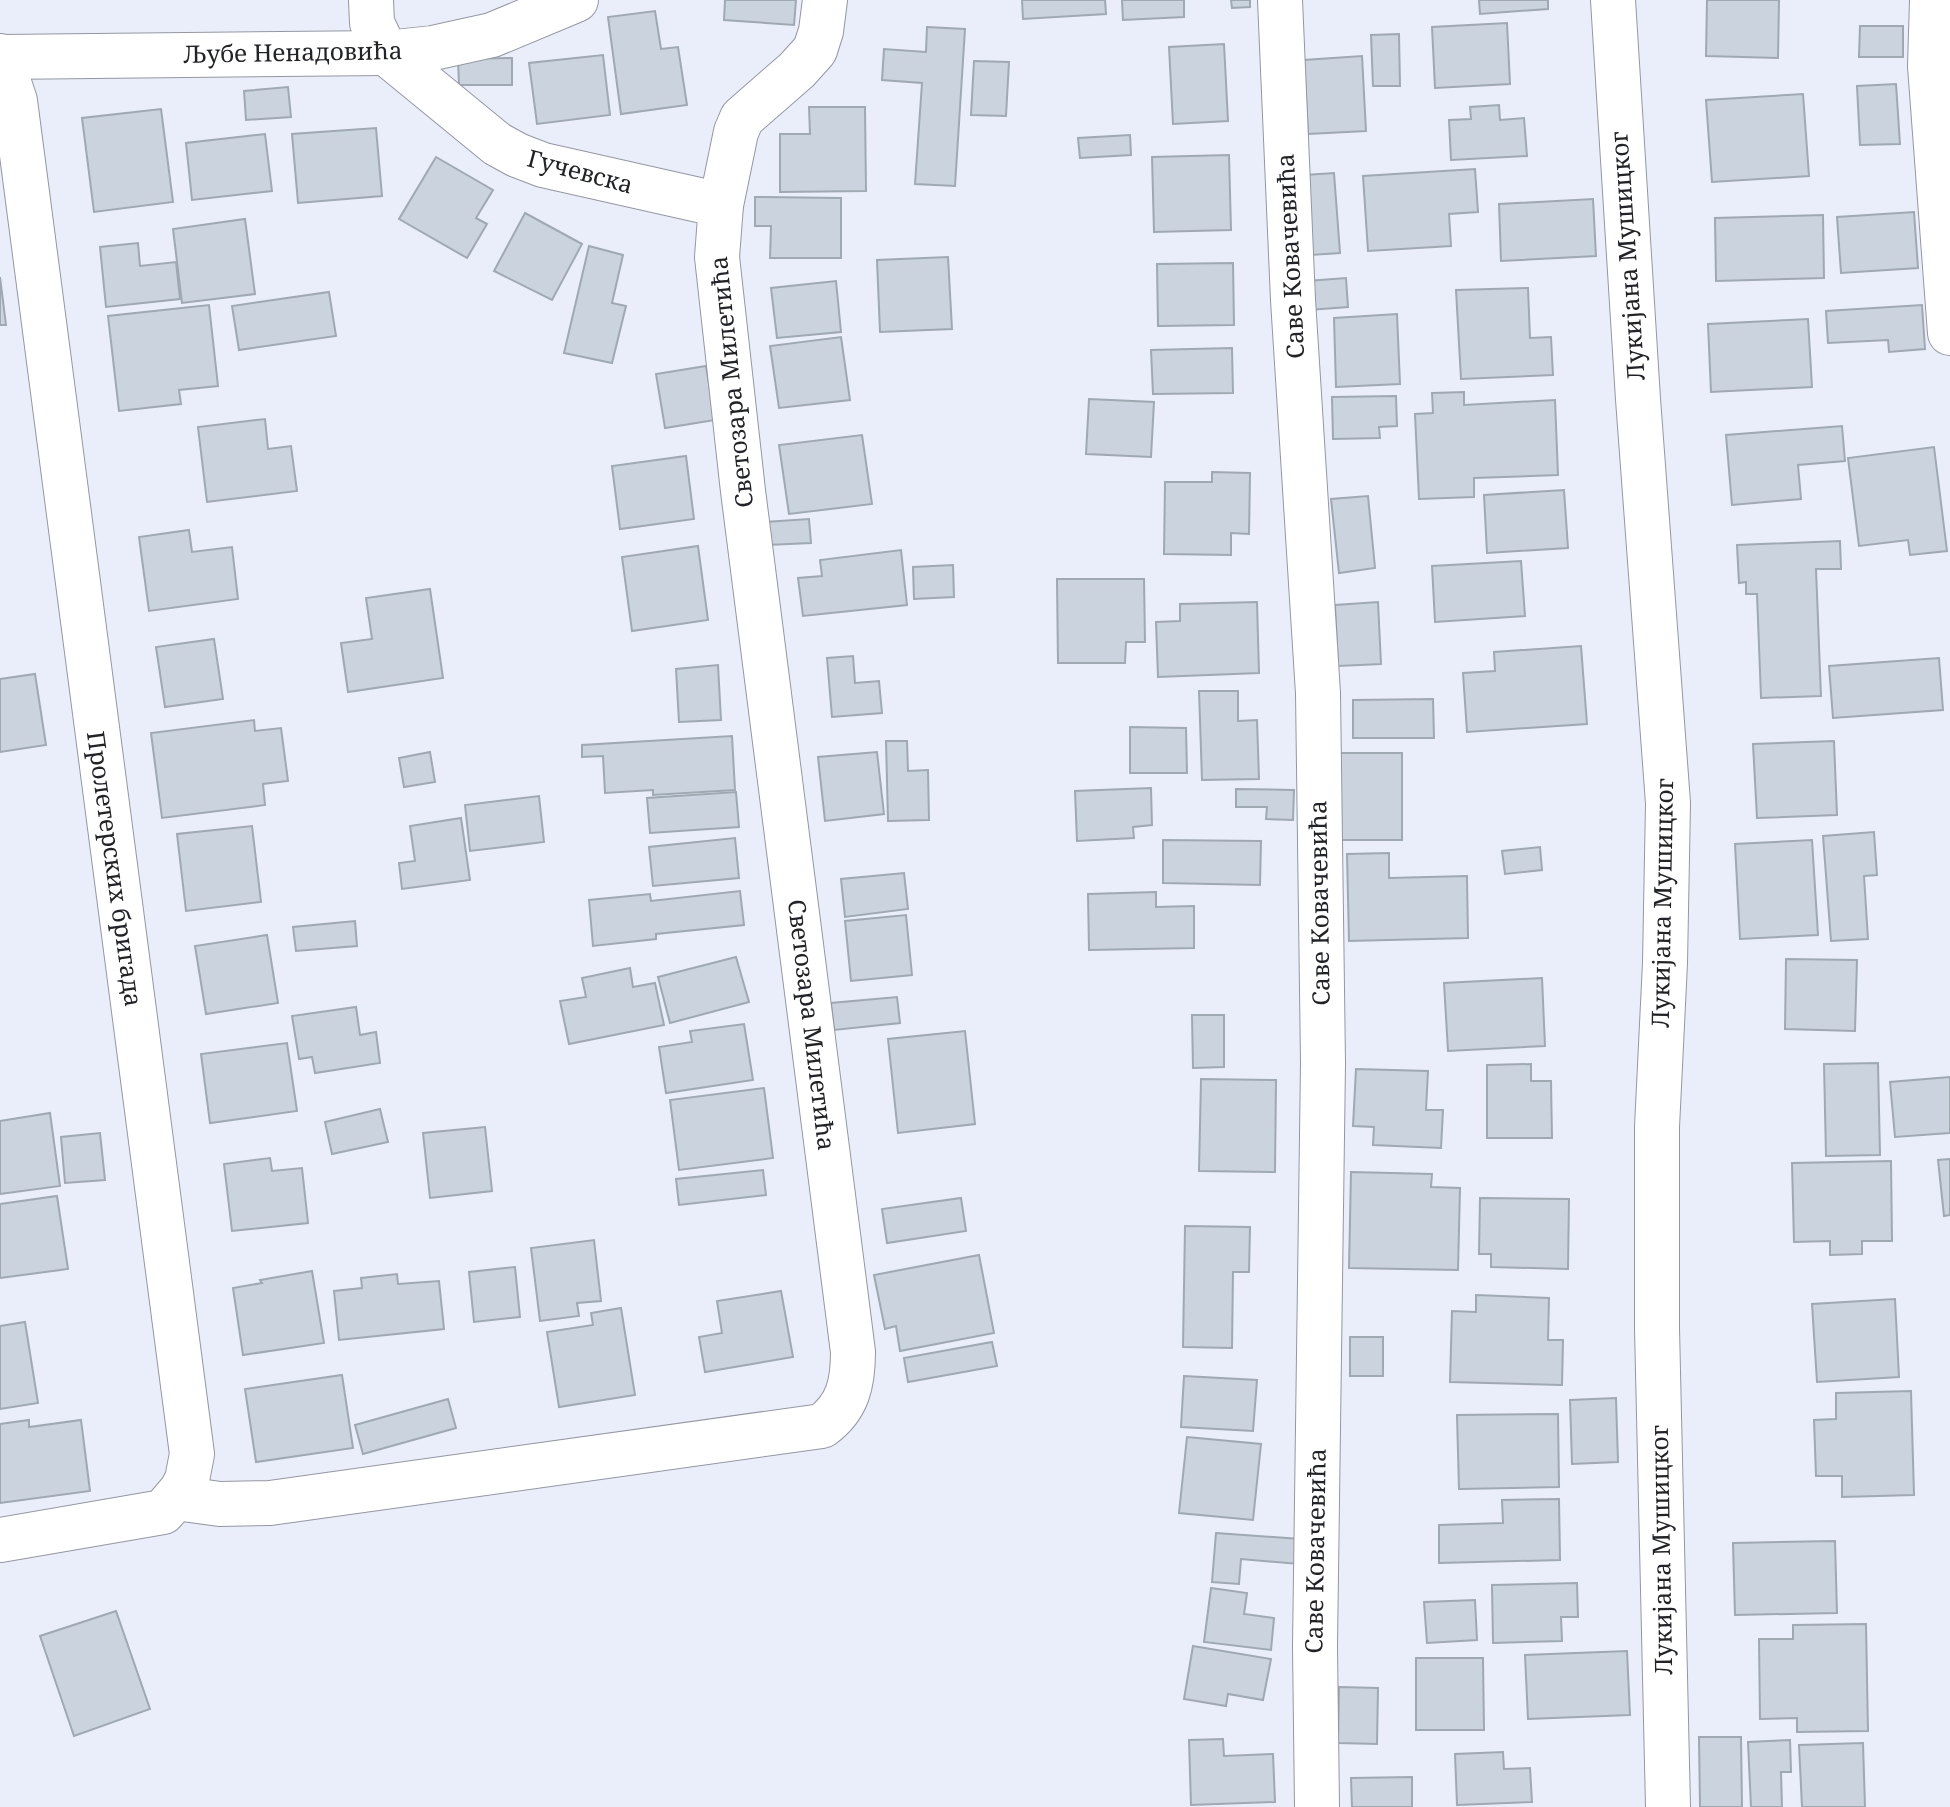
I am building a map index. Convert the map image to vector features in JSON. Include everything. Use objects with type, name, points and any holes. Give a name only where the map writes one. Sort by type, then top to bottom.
[{"type":"street","name":"Гучевска","points":[[371,0],[372,23],[386,53],[459,115],[517,155],[543,165],[721,205]]},
{"type":"street","name":"Љубе Ненадовића","points":[[0,56],[386,53],[433,48],[492,35],[576,0]]},
{"type":"street","name":"Светозара Милетића","points":[[176,1498],[220,1504],[270,1503],[759,1436],[822,1426],[835,1417],[846,1401],[853,1378],[853,1352],[719,294],[717,257],[721,205],[736,132],[742,118],[815,50],[825,0]]},
{"type":"street","name":"Саве Ковачевића","points":[[1280,0],[1293,300],[1318,693],[1323,1063],[1315,1646],[1317,1807]]},
{"type":"street","name":"Лукијана Мушицког","points":[[1613,0],[1668,803],[1657,1173],[1657,1328],[1668,1807]]},
{"type":"street","points":[[1932,0],[1930,66],[1950,333]]},
{"type":"street","name":"Пролетерских бригада","points":[[0,56],[15,101],[192,1454],[187,1480],[176,1498]]},
{"type":"street","points":[[0,1540],[163,1512],[176,1498]]},
{"type":"building","points":[[725,0],[796,0],[794,25],[724,20]]},
{"type":"building","points":[[1022,0],[1105,0],[1106,14],[1023,19]]},
{"type":"building","points":[[1122,0],[1184,0],[1184,17],[1123,20]]},
{"type":"building","points":[[1231,0],[1250,0],[1250,7],[1232,8]]},
{"type":"building","points":[[1479,0],[1548,0],[1548,9],[1480,14]]},
{"type":"building","points":[[1707,0],[1779,0],[1778,58],[1706,56]]},
{"type":"building","points":[[655,11],[661,49],[678,47],[687,105],[621,114],[608,17]]},
{"type":"building","points":[[1507,23],[1510,84],[1435,88],[1432,27]]},
{"type":"building","points":[[1860,26],[1903,26],[1903,57],[1859,57]]},
{"type":"building","points":[[927,27],[965,29],[955,186],[915,184],[922,83],[882,80],[884,49],[926,52]]},
{"type":"building","points":[[1399,34],[1400,86],[1373,86],[1371,35]]},
{"type":"building","points":[[1224,44],[1228,121],[1173,124],[1169,47]]},
{"type":"building","points":[[603,55],[610,115],[537,124],[529,63]]},
{"type":"building","points":[[1362,56],[1366,131],[1308,134],[1304,60]]},
{"type":"building","points":[[512,58],[512,85],[459,85],[458,59]]},
{"type":"building","points":[[974,61],[1009,62],[1006,116],[971,115]]},
{"type":"building","points":[[1896,84],[1900,144],[1860,145],[1857,86]]},
{"type":"building","points":[[288,87],[291,117],[246,120],[244,91]]},
{"type":"building","points":[[1803,94],[1809,176],[1712,182],[1706,100]]},
{"type":"building","points":[[1499,105],[1500,120],[1524,118],[1527,156],[1451,160],[1449,120],[1471,119],[1470,107]]},
{"type":"building","points":[[809,107],[865,107],[866,191],[780,192],[780,134],[810,134]]},
{"type":"building","points":[[161,109],[173,202],[94,212],[82,118]]},
{"type":"building","points":[[376,128],[382,196],[298,203],[292,134]]},
{"type":"building","points":[[265,134],[272,191],[192,200],[186,143]]},
{"type":"building","points":[[1130,135],[1131,155],[1080,158],[1078,138]]},
{"type":"building","points":[[1229,155],[1231,230],[1154,232],[1152,157]]},
{"type":"building","points":[[436,157],[493,190],[476,218],[487,224],[467,258],[399,219]]},
{"type":"building","points":[[1475,169],[1478,212],[1449,214],[1451,246],[1368,251],[1363,176]]},
{"type":"building","points":[[1334,173],[1340,253],[1311,255],[1305,175]]},
{"type":"building","points":[[755,197],[841,198],[841,258],[770,258],[771,226],[755,226]]},
{"type":"building","points":[[1593,199],[1596,256],[1501,261],[1499,204]]},
{"type":"building","points":[[1914,212],[1918,268],[1841,273],[1837,217]]},
{"type":"building","points":[[525,213],[582,244],[552,300],[494,271]]},
{"type":"building","points":[[1823,215],[1824,278],[1716,281],[1715,218]]},
{"type":"building","points":[[245,219],[255,294],[182,303],[173,229]]},
{"type":"building","points":[[138,243],[140,266],[176,262],[180,299],[106,307],[100,247]]},
{"type":"building","points":[[589,246],[623,255],[612,303],[626,306],[612,363],[564,353]]},
{"type":"building","points":[[948,257],[952,329],[880,332],[877,260]]},
{"type":"building","points":[[1233,263],[1234,325],[1158,326],[1157,264]]},
{"type":"building","points":[[0,277],[6,325],[0,325]]},
{"type":"building","points":[[1346,278],[1348,307],[1309,310],[1307,281]]},
{"type":"building","points":[[836,281],[841,332],[777,338],[771,288]]},
{"type":"building","points":[[1528,288],[1530,338],[1551,337],[1553,375],[1461,379],[1456,290]]},
{"type":"building","points":[[329,292],[336,336],[239,350],[232,306]]},
{"type":"building","points":[[209,305],[218,386],[179,390],[181,404],[119,411],[108,316]]},
{"type":"building","points":[[1922,305],[1925,349],[1889,352],[1888,340],[1828,343],[1826,311]]},
{"type":"building","points":[[1397,314],[1400,384],[1336,387],[1334,318]]},
{"type":"building","points":[[1808,319],[1812,387],[1711,392],[1708,324]]},
{"type":"building","points":[[841,337],[850,400],[779,408],[770,346]]},
{"type":"building","points":[[1232,348],[1233,393],[1153,394],[1151,350]]},
{"type":"building","points":[[706,366],[715,420],[665,428],[656,374]]},
{"type":"building","points":[[1464,392],[1464,405],[1555,400],[1558,475],[1474,478],[1474,497],[1419,499],[1415,414],[1433,413],[1432,393]]},
{"type":"building","points":[[1396,396],[1397,426],[1379,427],[1380,438],[1333,439],[1332,397]]},
{"type":"building","points":[[1089,399],[1154,402],[1151,457],[1086,454]]},
{"type":"building","points":[[265,419],[268,449],[291,446],[297,491],[207,502],[198,427]]},
{"type":"building","points":[[1842,426],[1845,461],[1798,465],[1801,499],[1732,505],[1726,435]]},
{"type":"building","points":[[862,435],[872,504],[789,514],[779,445]]},
{"type":"building","points":[[1934,447],[1947,551],[1910,555],[1908,540],[1859,546],[1848,458]]},
{"type":"building","points":[[686,456],[694,519],[620,529],[612,466]]},
{"type":"building","points":[[1212,472],[1250,473],[1249,534],[1231,533],[1231,555],[1164,554],[1165,482],[1212,482]]},
{"type":"building","points":[[1564,490],[1568,548],[1487,553],[1484,495]]},
{"type":"building","points":[[1368,496],[1375,568],[1339,573],[1331,499]]},
{"type":"building","points":[[809,519],[811,543],[767,545],[765,522]]},
{"type":"building","points":[[189,530],[192,552],[232,547],[238,599],[149,611],[139,537]]},
{"type":"building","points":[[1840,541],[1841,569],[1816,569],[1821,696],[1761,698],[1757,594],[1746,594],[1746,582],[1739,583],[1737,545]]},
{"type":"building","points":[[698,546],[708,620],[632,631],[622,557]]},
{"type":"building","points":[[901,550],[907,605],[803,616],[798,578],[822,576],[820,560]]},
{"type":"building","points":[[1521,561],[1525,616],[1435,622],[1432,566]]},
{"type":"building","points":[[953,565],[954,597],[914,599],[913,567]]},
{"type":"building","points":[[1057,579],[1144,579],[1145,642],[1126,642],[1125,663],[1058,663]]},
{"type":"building","points":[[430,589],[443,678],[348,692],[341,643],[372,639],[366,598]]},
{"type":"building","points":[[1257,602],[1259,673],[1158,677],[1156,622],[1180,621],[1180,604]]},
{"type":"building","points":[[1378,602],[1381,664],[1338,666],[1335,605]]},
{"type":"building","points":[[214,639],[223,699],[165,707],[156,647]]},
{"type":"building","points":[[1581,646],[1587,724],[1467,732],[1463,673],[1495,671],[1494,652]]},
{"type":"building","points":[[853,656],[855,683],[879,681],[882,713],[832,717],[827,658]]},
{"type":"building","points":[[1939,658],[1943,710],[1833,718],[1829,666]]},
{"type":"building","points":[[718,665],[721,720],[679,722],[676,669]]},
{"type":"building","points":[[35,674],[46,745],[0,752],[0,679]]},
{"type":"building","points":[[1199,691],[1238,691],[1238,721],[1257,720],[1259,779],[1202,780]]},
{"type":"building","points":[[1433,699],[1434,738],[1353,738],[1353,700]]},
{"type":"building","points":[[254,720],[255,731],[281,728],[288,781],[263,784],[265,805],[162,818],[151,733]]},
{"type":"building","points":[[1130,727],[1186,728],[1187,773],[1130,773]]},
{"type":"building","points":[[732,736],[735,790],[653,795],[653,790],[605,793],[603,756],[582,757],[582,745]]},
{"type":"building","points":[[886,741],[907,741],[908,771],[928,770],[929,820],[888,821]]},
{"type":"building","points":[[1834,741],[1837,815],[1757,818],[1753,744]]},
{"type":"building","points":[[430,752],[435,782],[404,787],[399,758]]},
{"type":"building","points":[[877,752],[884,814],[825,821],[818,757]]},
{"type":"building","points":[[1340,753],[1402,753],[1402,840],[1339,840]]},
{"type":"building","points":[[1151,788],[1152,825],[1133,827],[1134,838],[1077,841],[1075,791]]},
{"type":"building","points":[[1236,789],[1294,790],[1293,820],[1266,819],[1267,807],[1236,807]]},
{"type":"building","points":[[736,792],[739,827],[650,833],[647,798]]},
{"type":"building","points":[[539,796],[544,842],[470,851],[465,805]]},
{"type":"building","points":[[461,818],[470,880],[402,889],[399,863],[415,861],[410,826]]},
{"type":"building","points":[[252,826],[261,902],[186,911],[177,834]]},
{"type":"building","points":[[1874,832],[1877,875],[1864,876],[1868,939],[1831,941],[1823,836]]},
{"type":"building","points":[[735,838],[739,878],[653,886],[649,847]]},
{"type":"building","points":[[1163,840],[1261,841],[1260,885],[1163,883]]},
{"type":"building","points":[[1812,840],[1818,935],[1740,939],[1735,844]]},
{"type":"building","points":[[1540,847],[1542,870],[1505,874],[1502,851]]},
{"type":"building","points":[[1389,853],[1389,878],[1467,876],[1468,938],[1349,941],[1347,854]]},
{"type":"building","points":[[904,873],[908,909],[845,917],[841,879]]},
{"type":"building","points":[[740,891],[744,925],[656,934],[656,939],[593,946],[589,900],[650,894],[651,901]]},
{"type":"building","points":[[1156,892],[1156,907],[1194,906],[1194,948],[1089,950],[1088,894]]},
{"type":"building","points":[[906,915],[912,975],[851,981],[845,921]]},
{"type":"building","points":[[355,921],[357,946],[296,951],[293,927]]},
{"type":"building","points":[[267,935],[278,1003],[206,1014],[195,946]]},
{"type":"building","points":[[736,957],[749,1002],[670,1023],[658,977]]},
{"type":"building","points":[[1786,959],[1857,960],[1855,1031],[1785,1029]]},
{"type":"building","points":[[630,968],[633,987],[655,983],[664,1025],[569,1044],[560,1001],[586,997],[582,978]]},
{"type":"building","points":[[1542,978],[1545,1046],[1448,1051],[1444,983]]},
{"type":"building","points":[[897,997],[900,1023],[834,1030],[831,1003]]},
{"type":"building","points":[[356,1007],[360,1035],[376,1032],[380,1063],[315,1073],[312,1057],[299,1059],[292,1016]]},
{"type":"building","points":[[1192,1015],[1224,1015],[1224,1067],[1193,1068]]},
{"type":"building","points":[[744,1024],[753,1080],[666,1093],[659,1047],[692,1042],[690,1031]]},
{"type":"building","points":[[965,1031],[975,1124],[898,1133],[888,1039]]},
{"type":"building","points":[[287,1043],[297,1111],[210,1123],[201,1054]]},
{"type":"building","points":[[1878,1063],[1880,1155],[1826,1156],[1824,1064]]},
{"type":"building","points":[[1531,1064],[1531,1081],[1551,1081],[1552,1138],[1487,1138],[1487,1065]]},
{"type":"building","points":[[1356,1069],[1428,1071],[1426,1110],[1443,1110],[1441,1148],[1373,1145],[1374,1127],[1353,1126]]},
{"type":"building","points":[[1950,1077],[1950,1133],[1895,1137],[1890,1082]]},
{"type":"building","points":[[1201,1079],[1276,1080],[1275,1172],[1199,1171]]},
{"type":"building","points":[[764,1088],[773,1158],[679,1170],[670,1100]]},
{"type":"building","points":[[380,1109],[388,1142],[332,1154],[325,1122]]},
{"type":"building","points":[[50,1113],[60,1186],[0,1194],[0,1121]]},
{"type":"building","points":[[485,1127],[492,1191],[430,1198],[423,1133]]},
{"type":"building","points":[[100,1133],[105,1180],[65,1183],[61,1137]]},
{"type":"building","points":[[270,1158],[272,1171],[302,1168],[308,1223],[232,1231],[224,1164]]},
{"type":"building","points":[[1950,1159],[1950,1215],[1944,1216],[1938,1160]]},
{"type":"building","points":[[1891,1161],[1892,1241],[1862,1241],[1862,1254],[1830,1255],[1830,1241],[1794,1242],[1792,1163]]},
{"type":"building","points":[[763,1170],[766,1195],[679,1205],[676,1179]]},
{"type":"building","points":[[1351,1172],[1432,1174],[1431,1187],[1460,1188],[1458,1270],[1349,1268]]},
{"type":"building","points":[[57,1196],[68,1269],[0,1278],[0,1204]]},
{"type":"building","points":[[961,1198],[966,1231],[887,1243],[882,1209]]},
{"type":"building","points":[[1480,1198],[1569,1199],[1568,1269],[1491,1267],[1491,1254],[1479,1254]]},
{"type":"building","points":[[1185,1226],[1250,1227],[1249,1272],[1233,1272],[1232,1348],[1183,1347]]},
{"type":"building","points":[[594,1240],[601,1301],[577,1303],[579,1316],[540,1321],[531,1248]]},
{"type":"building","points":[[979,1255],[994,1333],[900,1351],[896,1326],[885,1329],[874,1275]]},
{"type":"building","points":[[515,1267],[520,1317],[474,1322],[469,1272]]},
{"type":"building","points":[[312,1271],[324,1343],[243,1355],[233,1288]]},
{"type":"building","points":[[397,1274],[398,1284],[439,1281],[444,1329],[339,1340],[334,1291],[362,1288],[361,1278]]},
{"type":"building","points":[[781,1291],[793,1357],[705,1372],[699,1337],[722,1333],[717,1301]]},
{"type":"building","points":[[1476,1295],[1549,1298],[1548,1340],[1563,1340],[1562,1385],[1450,1382],[1452,1311],[1476,1312]]},
{"type":"building","points":[[1895,1299],[1899,1377],[1817,1382],[1812,1304]]},
{"type":"building","points":[[621,1308],[635,1395],[559,1407],[547,1332],[593,1325],[591,1313]]},
{"type":"building","points":[[25,1322],[38,1403],[0,1409],[0,1326]]},
{"type":"building","points":[[1350,1337],[1383,1337],[1383,1376],[1350,1376]]},
{"type":"building","points":[[992,1342],[997,1366],[908,1382],[904,1358]]},
{"type":"building","points":[[342,1375],[353,1448],[256,1462],[245,1389]]},
{"type":"building","points":[[1184,1376],[1257,1380],[1253,1431],[1181,1427]]},
{"type":"building","points":[[1911,1391],[1914,1495],[1842,1497],[1842,1476],[1816,1476],[1814,1420],[1836,1419],[1836,1393]]},
{"type":"building","points":[[1616,1398],[1618,1462],[1572,1464],[1570,1400]]},
{"type":"building","points":[[448,1399],[456,1428],[363,1454],[355,1425]]},
{"type":"building","points":[[1558,1414],[1559,1487],[1459,1489],[1457,1415]]},
{"type":"building","points":[[29,1420],[29,1427],[81,1420],[90,1491],[0,1503],[0,1424]]},
{"type":"building","points":[[1187,1437],[1261,1444],[1253,1520],[1179,1513]]},
{"type":"building","points":[[1559,1499],[1560,1560],[1439,1563],[1439,1525],[1503,1523],[1502,1500]]},
{"type":"building","points":[[1216,1533],[1300,1539],[1299,1564],[1241,1559],[1239,1584],[1212,1582]]},
{"type":"building","points":[[1835,1541],[1837,1613],[1735,1615],[1733,1543]]},
{"type":"building","points":[[1577,1583],[1578,1617],[1561,1617],[1562,1641],[1493,1643],[1492,1585]]},
{"type":"building","points":[[1211,1588],[1247,1593],[1244,1614],[1274,1618],[1271,1650],[1204,1642]]},
{"type":"building","points":[[1475,1600],[1477,1640],[1427,1643],[1424,1602]]},
{"type":"building","points":[[116,1611],[150,1709],[74,1736],[40,1636]]},
{"type":"building","points":[[1866,1624],[1868,1731],[1797,1732],[1797,1718],[1760,1719],[1759,1639],[1793,1639],[1793,1625]]},
{"type":"building","points":[[1193,1646],[1271,1659],[1263,1700],[1228,1694],[1226,1706],[1184,1699]]},
{"type":"building","points":[[1627,1651],[1630,1715],[1528,1719],[1525,1655]]},
{"type":"building","points":[[1416,1658],[1483,1658],[1484,1730],[1416,1730]]},
{"type":"building","points":[[1339,1687],[1378,1688],[1377,1744],[1338,1743]]},
{"type":"building","points":[[1699,1737],[1741,1737],[1742,1807],[1700,1807]]},
{"type":"building","points":[[1223,1739],[1224,1756],[1273,1754],[1275,1802],[1191,1805],[1189,1740]]},
{"type":"building","points":[[1790,1740],[1791,1772],[1781,1772],[1782,1807],[1751,1807],[1748,1742]]},
{"type":"building","points":[[1863,1743],[1865,1807],[1802,1807],[1799,1745]]},
{"type":"building","points":[[1503,1752],[1504,1769],[1530,1768],[1532,1802],[1457,1805],[1455,1754]]},
{"type":"building","points":[[1412,1777],[1412,1807],[1352,1807],[1351,1778]]}]
